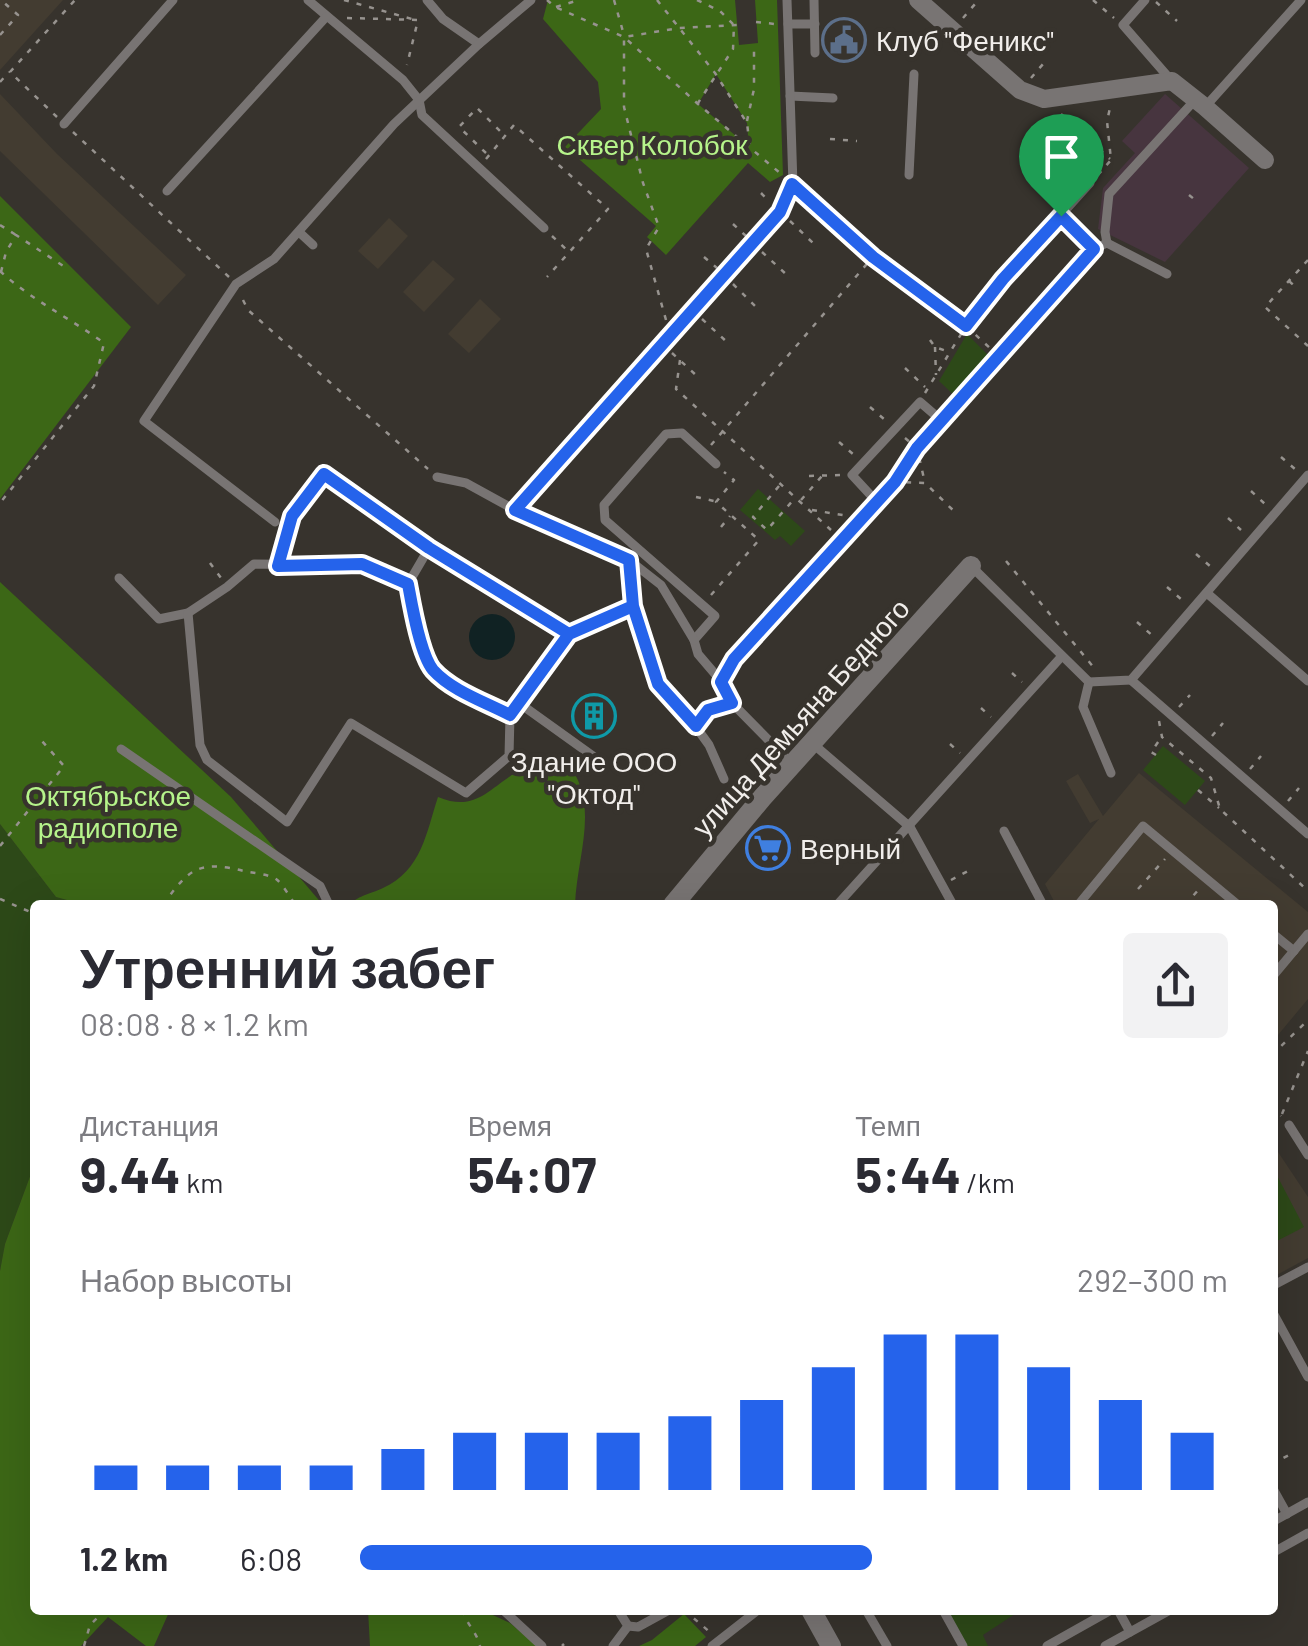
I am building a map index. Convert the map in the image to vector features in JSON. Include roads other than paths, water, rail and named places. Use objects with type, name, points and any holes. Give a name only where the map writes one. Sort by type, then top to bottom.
[{"type":"street","points":[[918,0],[1020,90],[1044,99],[1172,81],[1265,160]]},
{"type":"street","name":"улица Демьяна Бедного","points":[[677,900],[792,764],[971,566]]},
{"type":"street","points":[[814,1615],[831,1646]]},
{"type":"lane","points":[[64,124],[174,0]]},
{"type":"lane","points":[[308,0],[402,80],[419,100],[422,115],[544,228]]},
{"type":"lane","points":[[427,0],[444,19],[478,44]]},
{"type":"lane","points":[[275,522],[144,421],[236,284],[274,259],[394,124],[531,0]]},
{"type":"lane","points":[[515,510],[780,212],[792,184],[787,0]]},
{"type":"lane","points":[[814,0],[815,53]]},
{"type":"lane","points":[[1145,0],[1123,25],[1172,81]]},
{"type":"lane","points":[[1107,244],[1109,194],[1301,0]]},
{"type":"lane","points":[[168,191],[326,17]]},
{"type":"lane","points":[[788,24],[814,24]]},
{"type":"lane","points":[[908,175],[914,74]]},
{"type":"lane","points":[[790,96],[833,98]]},
{"type":"lane","points":[[1003,279],[1090,184]]},
{"type":"lane","points":[[1061,216],[1094,249]]},
{"type":"lane","points":[[298,232],[313,245]]},
{"type":"lane","points":[[721,682],[734,659],[876,501],[852,475],[920,402],[942,421],[1094,249],[1107,244],[1167,274]]},
{"type":"lane","points":[[694,640],[715,616],[606,520],[604,504],[666,434],[682,433],[716,464]]},
{"type":"lane","points":[[278,566],[292,516],[324,474],[429,548],[569,634]]},
{"type":"lane","points":[[437,477],[466,484],[629,560],[661,585],[694,640],[698,654],[732,703],[792,764]]},
{"type":"lane","points":[[971,566],[1089,682],[1131,680],[1307,477]]},
{"type":"lane","points":[[429,548],[408,584],[420,640],[432,668],[457,688],[510,715]]},
{"type":"lane","points":[[629,560],[633,606],[658,684],[696,726],[724,778]]},
{"type":"lane","points":[[120,578],[159,619],[188,613],[254,564],[362,564],[408,584]]},
{"type":"lane","points":[[1208,594],[1308,682]]},
{"type":"lane","points":[[188,613],[200,745],[206,760],[287,822],[351,722],[466,793],[509,756],[510,715],[569,634],[633,606]]},
{"type":"lane","points":[[843,900],[1062,656]]},
{"type":"lane","points":[[1131,680],[1308,834]]},
{"type":"lane","points":[[1089,682],[1083,707],[1111,773]]},
{"type":"lane","points":[[520,703],[604,764]]},
{"type":"lane","points":[[696,726],[708,710],[732,703]]},
{"type":"lane","points":[[812,743],[910,827],[950,900]]},
{"type":"lane","points":[[120,749],[320,886],[327,900]]},
{"type":"lane","points":[[1082,900],[1143,826],[1232,900]]},
{"type":"lane","points":[[1004,832],[1039,900]]},
{"type":"lane","points":[[1278,970],[1308,934]]},
{"type":"lane","points":[[1278,939],[1294,951]]},
{"type":"lane","points":[[1285,1121],[1308,1155]]},
{"type":"lane","points":[[1278,1283],[1308,1267]]},
{"type":"lane","points":[[1278,1322],[1308,1377]]},
{"type":"lane","points":[[1278,1498],[1287,1514]]},
{"type":"lane","points":[[1278,1519],[1308,1502]]},
{"type":"lane","points":[[1278,1549],[1308,1533]]},
{"type":"lane","points":[[508,1615],[542,1646]]},
{"type":"lane","points":[[621,1615],[628,1626]]},
{"type":"lane","points":[[628,1626],[638,1627],[659,1615]]},
{"type":"lane","points":[[712,1646],[752,1615]]},
{"type":"lane","points":[[869,1615],[887,1646]]},
{"type":"lane","points":[[946,1615],[963,1646]]},
{"type":"lane","points":[[1047,1646],[1105,1615]]},
{"type":"lane","points":[[1118,1615],[1130,1632]]},
{"type":"lane","points":[[1106,1646],[1161,1615]]},
{"type":"lane","points":[[613,1646],[628,1626]]},
{"type":"place","name":"Клуб \"Феникс\"","points":[[844,40]]},
{"type":"place","name":"Здание ООО \"Октод\"","points":[[594,716]]},
{"type":"place","name":"Верный","points":[[768,848]]},
{"type":"park label","name":"Сквер Колобок","points":[[652,144]]},
{"type":"park label","name":"Октябрьское радиополе","points":[[108,811]]}]
